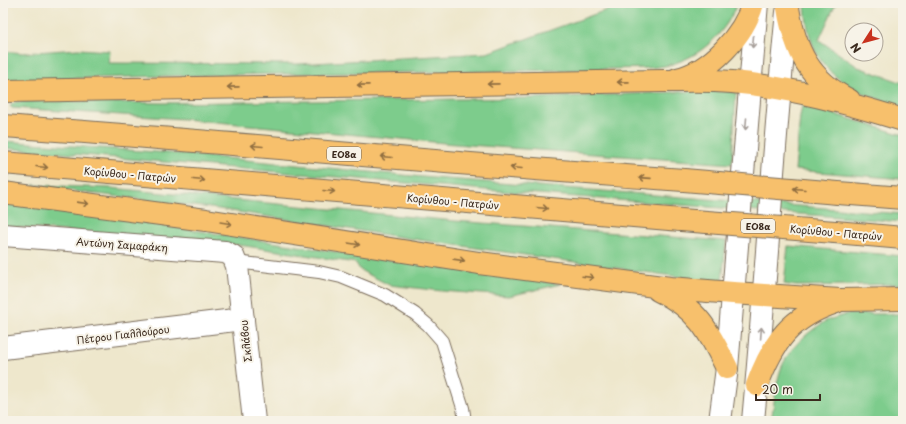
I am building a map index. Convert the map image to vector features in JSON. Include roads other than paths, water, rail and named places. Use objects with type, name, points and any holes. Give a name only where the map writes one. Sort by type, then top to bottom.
[{"type":"highway","points":[[662,81],[686,76],[721,54],[738,34],[754,3]]},
{"type":"highway","points":[[788,5],[796,44],[809,67],[818,77],[834,90],[866,108]]},
{"type":"highway","points":[[3,91],[662,81],[733,82],[801,93],[866,108],[903,120]]},
{"type":"highway","name":"ΕΟ8α","points":[[3,126],[903,198]]},
{"type":"highway","name":"Κορίνθου - Πατρών","points":[[3,164],[903,238]]},
{"type":"highway","points":[[3,193],[206,220],[479,263],[636,282],[670,288],[840,300],[903,299]]},
{"type":"highway","points":[[636,282],[668,295],[679,301],[690,310],[712,337],[726,368]]},
{"type":"highway","points":[[756,385],[765,363],[773,349],[790,328],[801,318],[820,307],[840,300]]},
{"type":"street","points":[[720,421],[733,293],[757,3]]},
{"type":"street","points":[[753,421],[788,5]]},
{"type":"street","name":"Αντώνη Σαμαράκη","points":[[3,235],[225,252],[233,256],[236,262]]},
{"type":"street","name":"Σκλάβου","points":[[236,262],[254,421]]},
{"type":"street","name":"Πέτρου Γιαλλούρου","points":[[3,348],[243,319]]},
{"type":"lane","points":[[236,262],[319,272],[341,277],[385,294],[415,314],[428,325],[442,341],[463,408],[465,421]]}]
